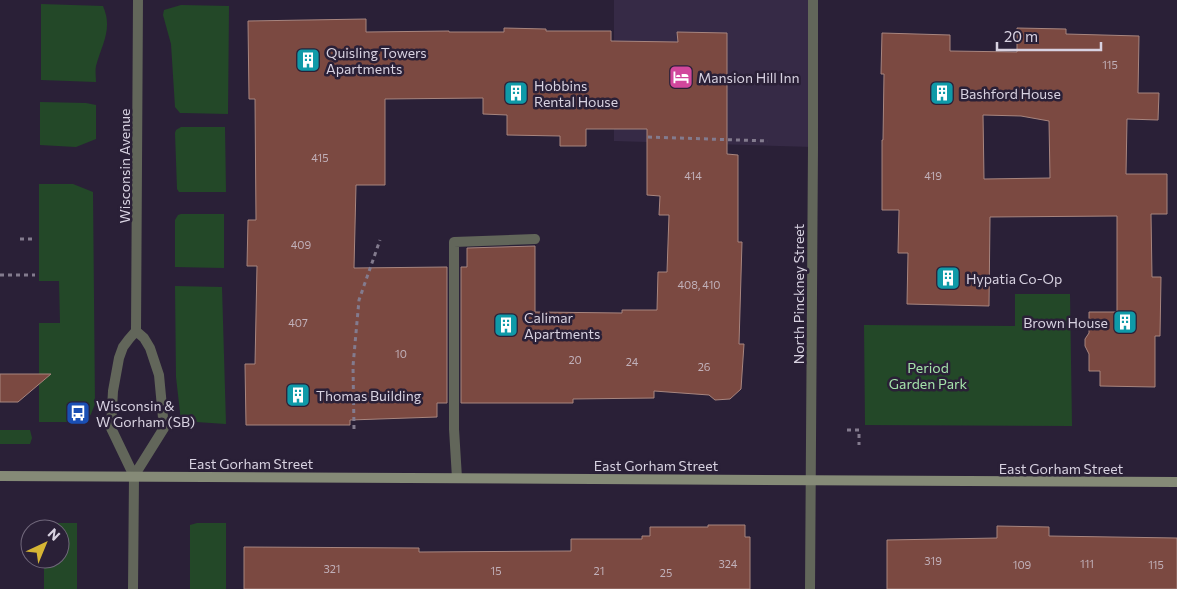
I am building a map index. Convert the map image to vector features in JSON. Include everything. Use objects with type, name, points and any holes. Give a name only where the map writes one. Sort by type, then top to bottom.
[{"type":"main road","name":"East Gorham Street","points":[[0,476],[1177,482]]},
{"type":"street","name":"Wisconsin Avenue","points":[[136,331],[138,0]]},
{"type":"street","name":"North Pinckney Street","points":[[810,589],[813,0]]},
{"type":"street","points":[[457,478],[454,430],[454,242],[535,239]]},
{"type":"street","points":[[133,589],[134,476],[111,428],[113,391],[119,358],[123,348],[136,331],[144,338],[150,348],[159,375],[164,428],[134,476]]},
{"type":"path","points":[[648,137],[768,140]]},
{"type":"path","points":[[20,239],[35,239]]},
{"type":"path","points":[[354,429],[353,366],[358,300],[380,240]]},
{"type":"path","points":[[0,275],[35,275]]},
{"type":"path","points":[[847,430],[859,430],[859,445]]},
{"type":"shaded area","points":[[614,0],[813,0],[813,147],[614,141]]},
{"type":"green space","points":[[41,4],[103,6],[106,14],[107,29],[96,66],[96,82],[41,80]]},
{"type":"green space","points":[[181,5],[229,6],[228,114],[180,113],[175,107],[171,44],[163,15],[164,10]]},
{"type":"green space","points":[[40,102],[96,105],[96,139],[76,147],[40,145]]},
{"type":"green space","points":[[181,127],[225,127],[226,192],[179,192],[177,189],[175,133]]},
{"type":"green space","points":[[39,184],[73,184],[93,192],[95,404],[86,422],[39,422],[39,323],[60,323],[59,281],[39,281]]},
{"type":"green space","points":[[181,214],[224,214],[224,268],[175,267],[175,220]]},
{"type":"green space","points":[[175,286],[222,287],[226,424],[181,421],[176,377]]},
{"type":"green space","name":"Period Garden Park","points":[[1015,294],[1070,294],[1072,426],[865,425],[864,325],[1015,326]]},
{"type":"green space","points":[[0,430],[30,430],[32,438],[30,444],[0,444]]},
{"type":"green space","points":[[70,523],[77,523],[77,589],[44,589],[44,569],[70,569]]},
{"type":"green space","points":[[197,523],[226,523],[226,589],[190,589],[190,525]]},
{"type":"building","points":[[366,19],[366,32],[504,32],[504,28],[546,29],[546,31],[611,31],[611,41],[678,42],[677,32],[727,33],[727,154],[738,155],[738,242],[742,242],[739,344],[744,344],[741,389],[730,399],[715,400],[709,395],[654,391],[654,398],[573,399],[573,403],[461,403],[461,267],[467,267],[467,248],[535,246],[535,312],[622,313],[622,310],[657,310],[658,272],[667,272],[669,215],[659,215],[660,196],[647,195],[647,129],[586,129],[586,146],[560,146],[560,136],[507,135],[507,115],[483,114],[483,98],[385,99],[385,185],[356,185],[354,268],[447,267],[447,403],[437,403],[437,417],[350,420],[350,425],[246,425],[245,364],[255,364],[257,266],[247,266],[248,220],[256,220],[255,99],[249,99],[248,21]]},
{"type":"building","points":[[1017,28],[1066,29],[1066,34],[1139,36],[1138,93],[1159,93],[1158,120],[1127,119],[1126,174],[1167,174],[1167,214],[1151,214],[1152,277],[1161,277],[1160,336],[1155,336],[1155,387],[1100,386],[1100,371],[1089,371],[1089,354],[1085,346],[1085,339],[1089,333],[1089,312],[1117,312],[1117,216],[990,217],[989,306],[907,304],[908,253],[898,253],[899,210],[882,210],[884,74],[881,74],[882,33],[950,35],[950,51],[1017,52]],"holes":[[[983,115],[1021,116],[1049,121],[1050,178],[984,179]]]},
{"type":"building","points":[[0,374],[51,374],[18,402],[0,402]]},
{"type":"building","points":[[708,525],[745,525],[745,537],[750,537],[750,589],[244,589],[244,547],[419,548],[419,552],[571,551],[571,539],[642,539],[642,536],[650,536],[650,527],[708,527]]},
{"type":"building","points":[[997,526],[1049,527],[1049,536],[1177,538],[1177,589],[887,589],[887,540],[997,538]]},
{"type":"place","name":"Quisling Towers Apartments","points":[[308,60]]},
{"type":"place","name":"Mansion Hill Inn","points":[[681,77]]},
{"type":"place","name":"Hobbins Rental House","points":[[516,93]]},
{"type":"place","name":"Bashford House","points":[[942,93]]},
{"type":"place","name":"Hypatia Co-Op","points":[[948,278]]},
{"type":"place","name":"Brown House","points":[[1125,322]]},
{"type":"place","name":"Calimar Apartments","points":[[506,325]]},
{"type":"place","name":"Thomas Building","points":[[298,395]]},
{"type":"place","name":"Wisconsin & W Gorham (SB)","points":[[78,413]]}]
